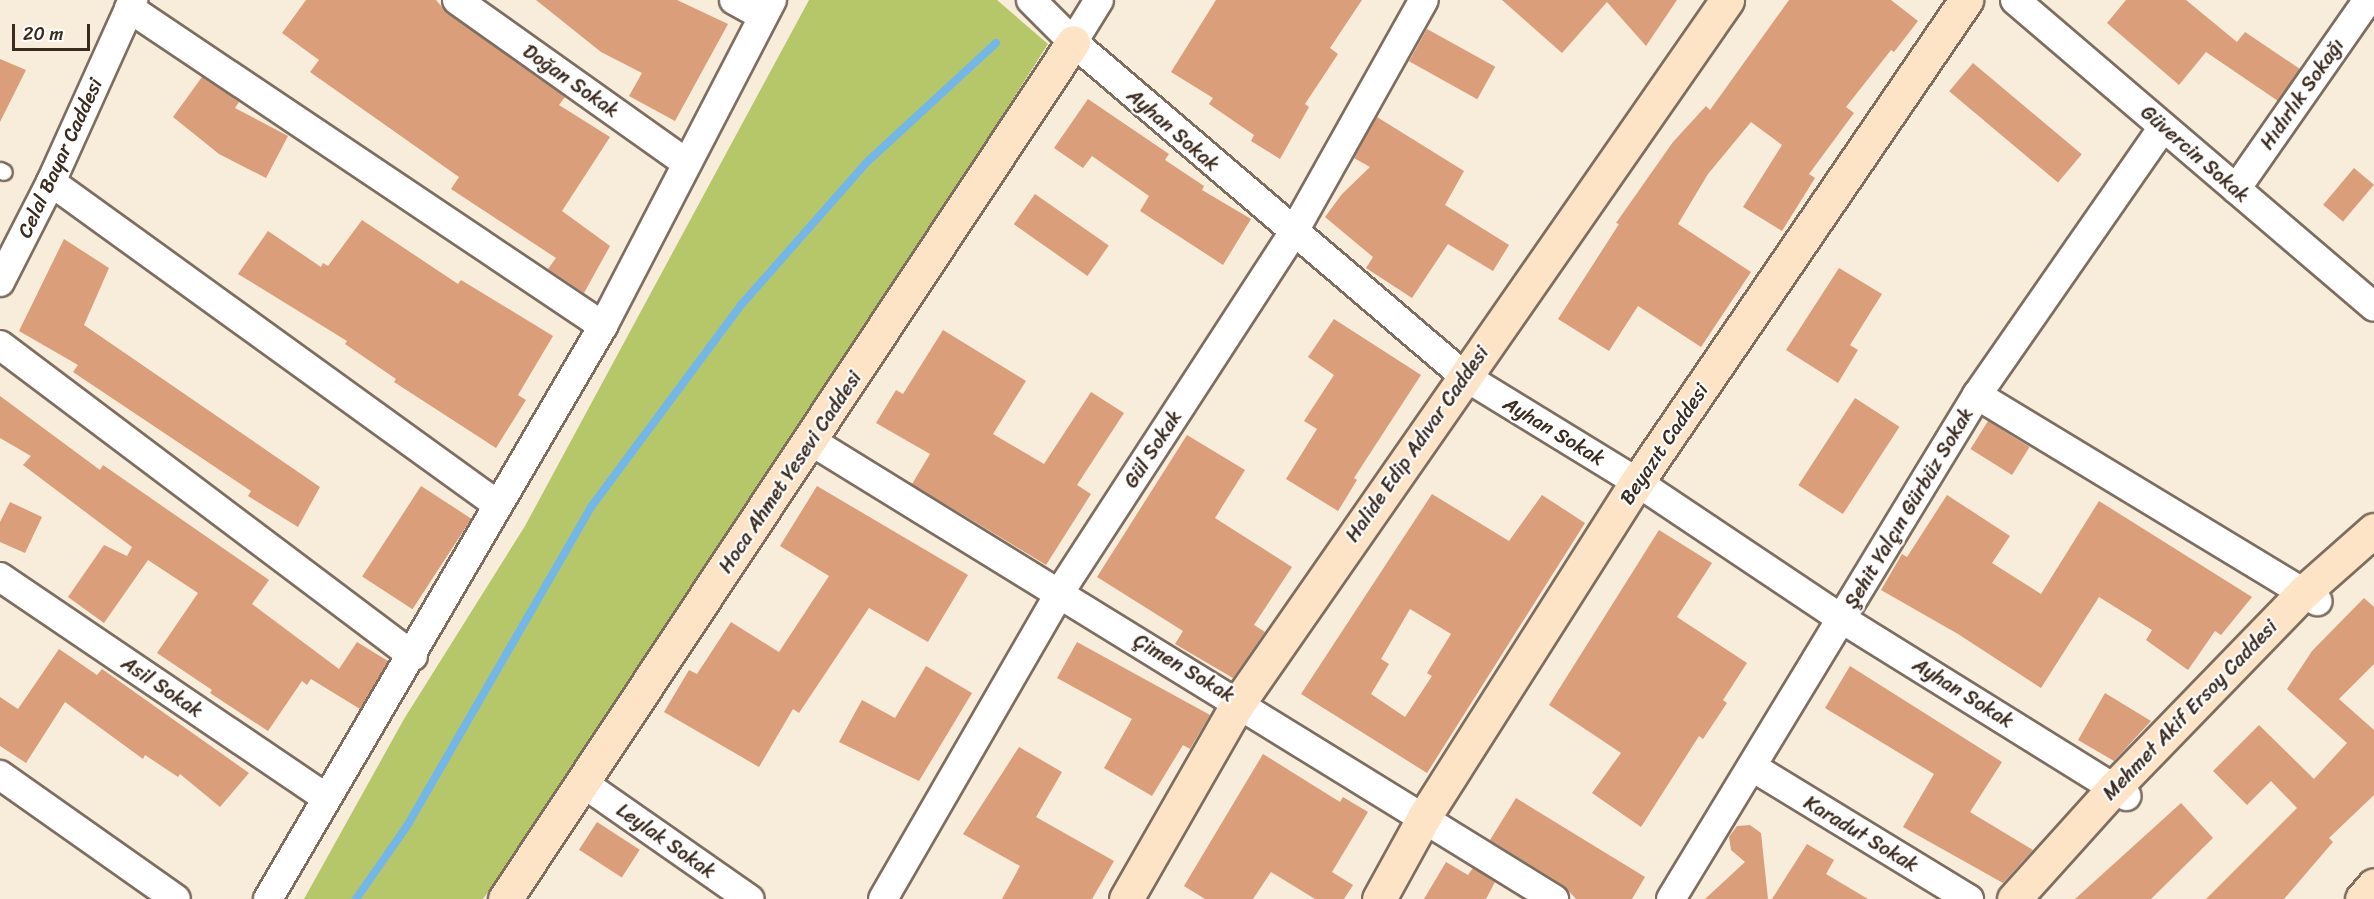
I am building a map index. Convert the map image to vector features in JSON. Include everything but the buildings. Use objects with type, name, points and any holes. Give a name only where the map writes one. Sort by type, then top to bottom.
[{"type":"street","name":"Doğan Sokak","points":[[457,0],[686,162]]},
{"type":"street","points":[[268,899],[325,798],[413,656],[603,326],[686,162],[768,8],[734,0]]},
{"type":"street","name":"Ayhan Sokak","points":[[1031,0],[1073,42],[1293,233],[1464,376],[1638,482],[1842,619],[2120,792]]},
{"type":"street","points":[[1073,42],[1099,0]]},
{"type":"street","name":"Gül Sokak","points":[[883,899],[1060,592],[1293,233],[1424,0]]},
{"type":"street","name":"Halide Edip Adıvar Caddesi","points":[[1126,899],[1239,702],[1727,0]]},
{"type":"street","name":"Beyazıt Caddesi","points":[[1379,899],[1424,817],[1638,482],[1966,0]]},
{"type":"street","name":"Güvercin Sokak","points":[[2015,0],[2374,307]]},
{"type":"street","points":[[131,4],[603,326]]},
{"type":"street","name":"Celal Bayar Caddesi","points":[[0,282],[51,182],[131,4]]},
{"type":"street","name":"Hıdırlık Sokağı","points":[[2236,189],[2365,6]]},
{"type":"street","name":"Hoca Ahmet Yesevi Caddesi","points":[[505,899],[811,441],[1073,42]]},
{"type":"street","name":"Şehit Yalçın Gürbüz Sokak","points":[[1671,899],[1754,768],[1977,395],[2163,127]]},
{"type":"street","points":[[51,182],[498,505]]},
{"type":"street","points":[[0,345],[413,656]]},
{"type":"street","points":[[1977,395],[2311,596]]},
{"type":"street","name":"Çimen Sokak","points":[[811,441],[1424,817],[1521,890],[1554,899]]},
{"type":"street","name":"Mehmet Akif Ersoy Caddesi","points":[[2014,899],[2374,530]]},
{"type":"street","name":"Mehmet Akif Ersoy Caddesi","points":[[2311,596],[2374,543]]},
{"type":"street","name":"Asil Sokak","points":[[0,577],[325,798]]},
{"type":"street","name":"Karadut Sokak","points":[[1754,768],[1969,899]]},
{"type":"street","points":[[0,775],[176,899]]},
{"type":"street","name":"Leylak Sokak","points":[[583,783],[749,899]]},
{"type":"street","name":"Mehmet Akif Ersoy Caddesi","points":[[2034,899],[2120,792]]},
{"type":"green space","points":[[809,0],[997,0],[1048,44],[891,290],[554,799],[483,899],[304,899],[404,719],[525,526]]},
{"type":"waterway","points":[[356,899],[407,826],[591,507],[741,305],[866,163],[996,43]]}]
